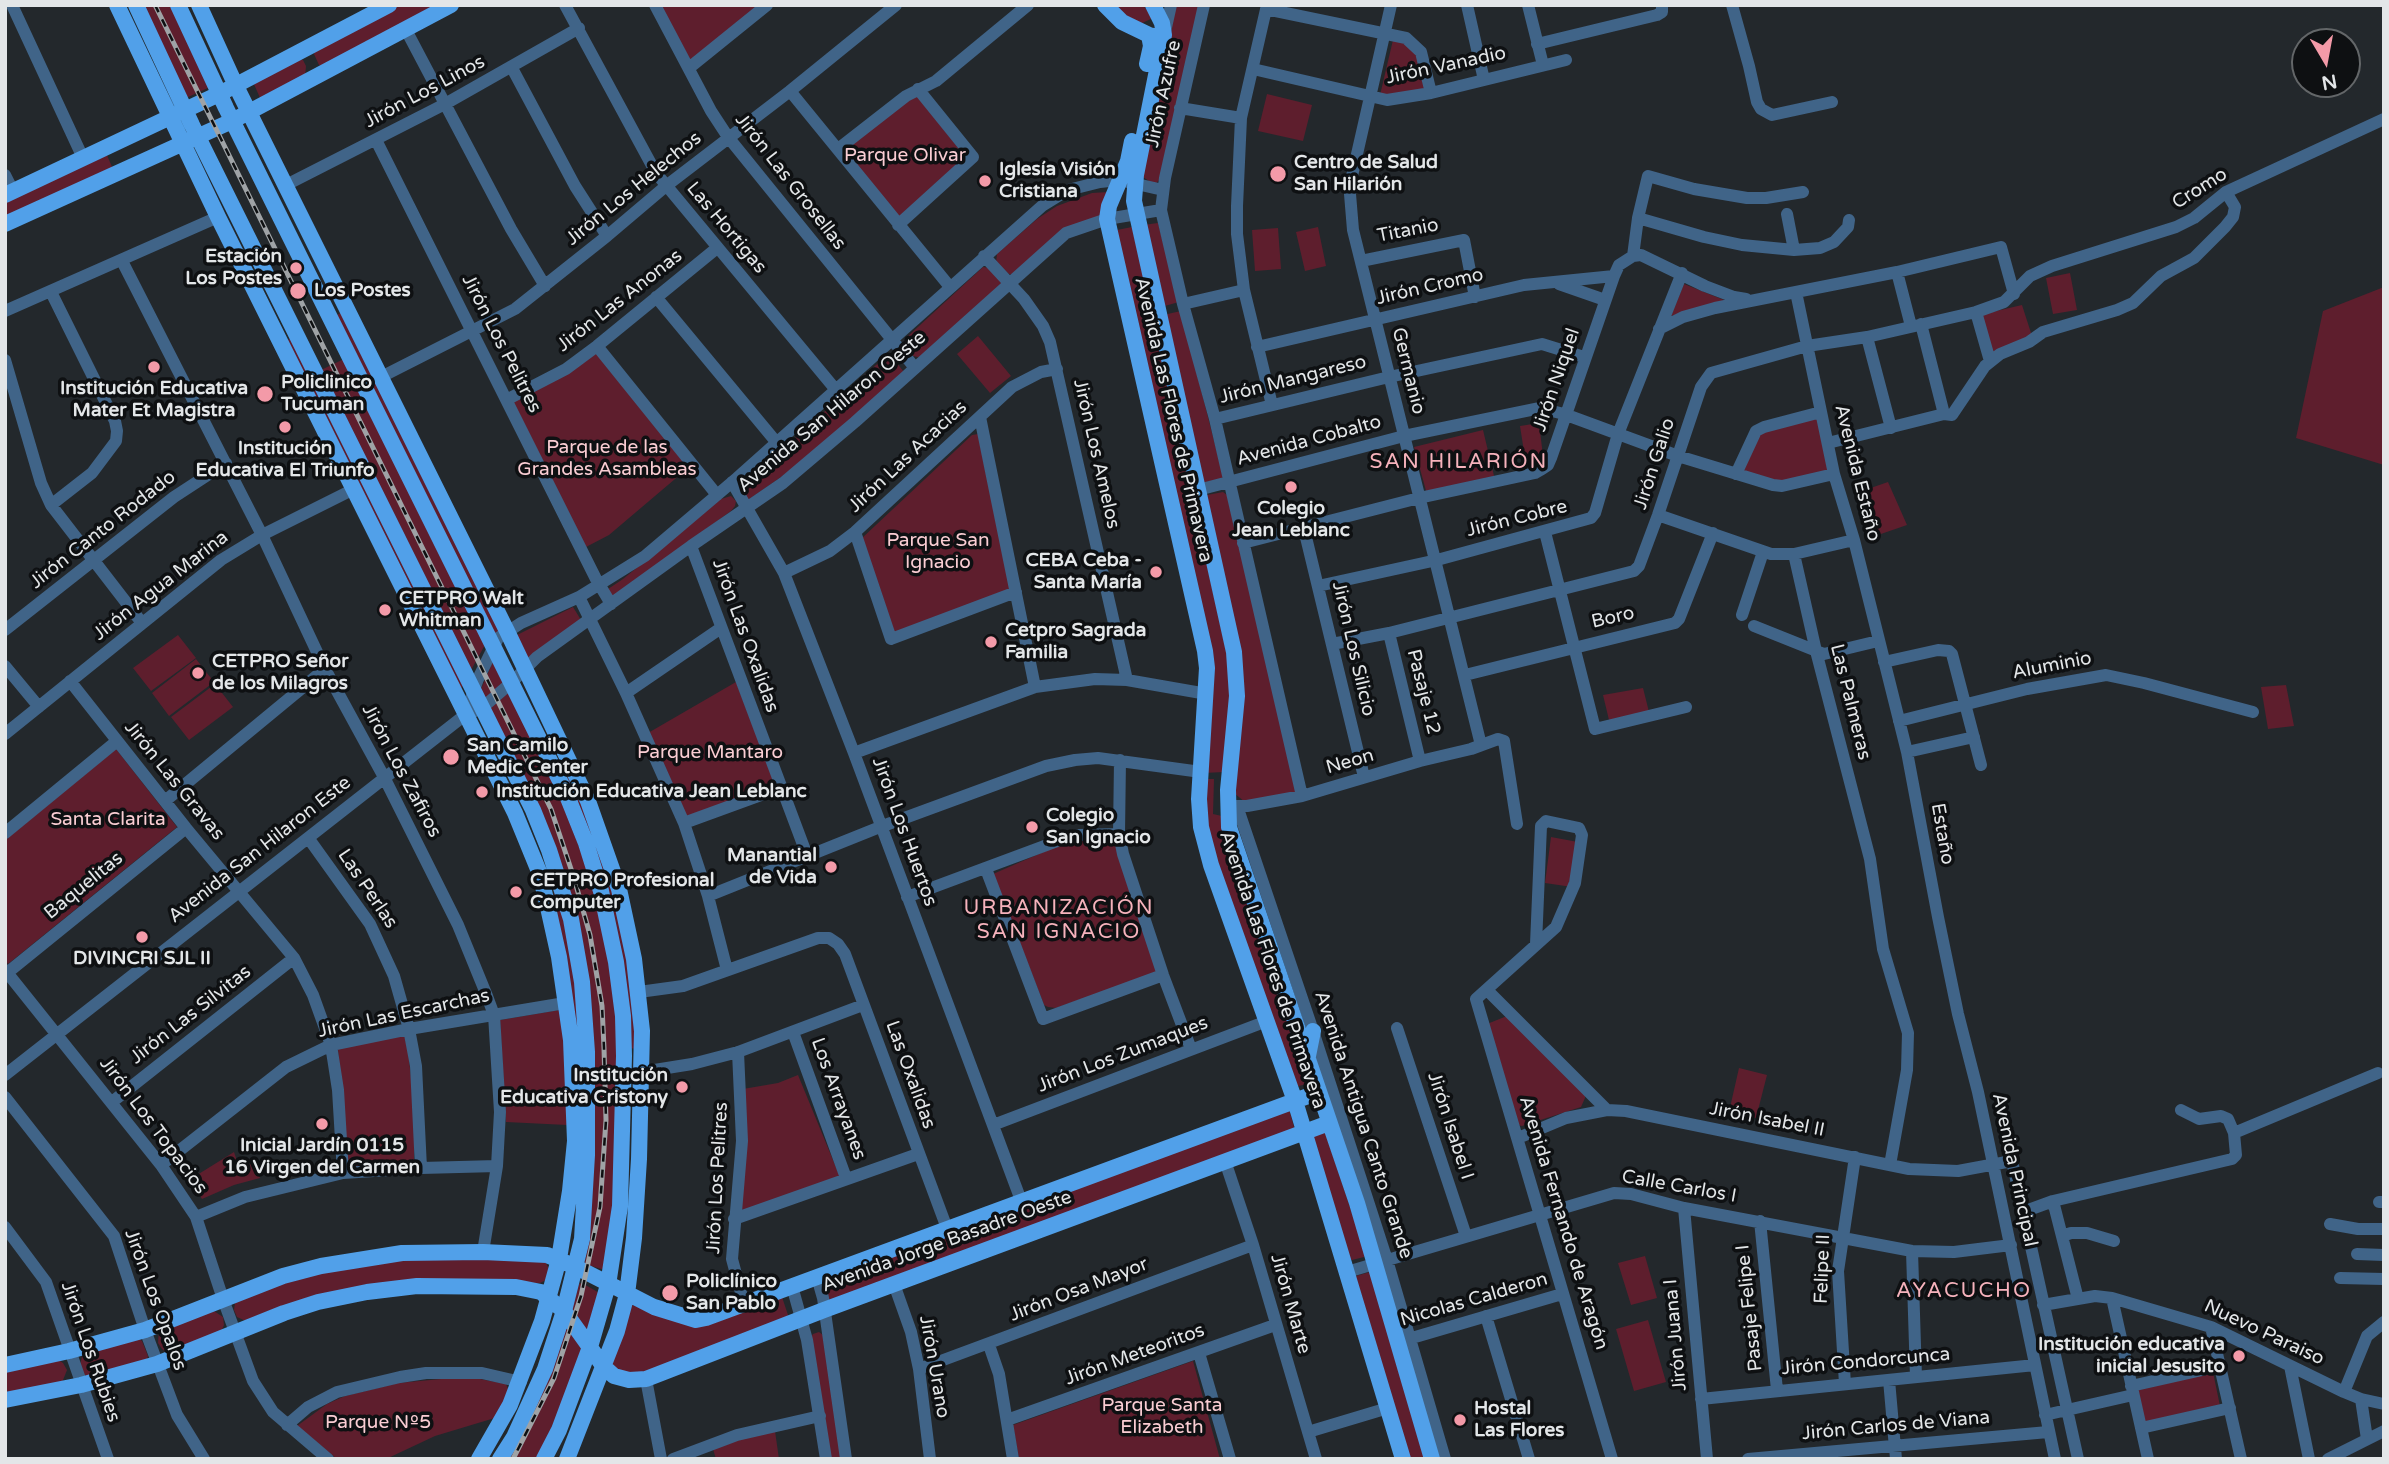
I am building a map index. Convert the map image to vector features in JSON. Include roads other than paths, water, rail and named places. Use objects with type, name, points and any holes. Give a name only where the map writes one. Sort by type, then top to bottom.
[{"type":"main road","points":[[117,5],[177,114],[474,692],[533,810],[561,885],[577,948],[585,1017],[587,1129],[584,1216],[576,1267],[545,1368],[514,1437],[500,1459]]},
{"type":"main road","points":[[136,5],[177,114]]},
{"type":"main road","points":[[178,5],[232,121],[566,793],[601,891],[616,962],[623,1016],[620,1206],[608,1285],[590,1347],[559,1430],[544,1459]]},
{"type":"main road","points":[[9,193],[236,86],[389,5]]},
{"type":"main road","points":[[5,224],[232,121],[450,5]]},
{"type":"main road","points":[[1105,5],[1122,22],[1156,35]]},
{"type":"main road","name":"Avenida Las Flores de Primavera","points":[[1153,5],[1162,23],[1151,46],[1128,161],[1127,182],[1236,665],[1229,827],[1329,1122],[1381,1262],[1404,1340],[1432,1459]]},
{"type":"main road","points":[[203,7],[236,86],[507,631],[588,801],[602,836],[627,921],[639,992],[642,1072],[635,1238],[627,1294],[617,1331],[569,1458]]},
{"type":"main road","points":[[304,50],[319,75]]},
{"type":"main road","points":[[190,140],[218,217],[515,813],[540,874],[559,957],[573,1079],[575,1141],[572,1181],[559,1259],[521,1382],[499,1427],[479,1459]]},
{"type":"main road","points":[[117,142],[129,169]]},
{"type":"main road","name":"Avenida Las Flores de Primavera","points":[[1127,182],[1109,206],[1107,219],[1205,651],[1207,694],[1200,820],[1211,865],[1295,1101],[1403,1459]]},
{"type":"main road","points":[[1308,1056],[1313,1031]]},
{"type":"main road","name":"Avenida Jorge Basadre Oeste","points":[[5,1365],[145,1331],[284,1276],[349,1261],[402,1253],[539,1254],[559,1259],[654,1307],[696,1320],[948,1231],[1319,1092]]},
{"type":"main road","name":"Avenida Jorge Basadre Oeste","points":[[604,1367],[614,1376],[629,1380],[646,1379],[1329,1122]]},
{"type":"main road","points":[[5,1400],[81,1385],[157,1364],[296,1310],[367,1292],[417,1286],[463,1285],[535,1290],[549,1297],[564,1311],[604,1367]]},
{"type":"street","points":[[12,5],[83,158]]},
{"type":"street","name":"Las Hortigas","points":[[565,5],[656,173],[836,390]]},
{"type":"street","name":"Jirón Las Grosellas","points":[[655,5],[711,111],[729,137],[915,368]]},
{"type":"street","points":[[689,68],[767,5]]},
{"type":"street","name":"Jirón Los Helechos","points":[[381,377],[514,309],[895,5]]},
{"type":"street","points":[[838,149],[918,89],[936,81],[1028,5]]},
{"type":"street","points":[[1156,35],[1171,5]]},
{"type":"street","name":"Jirón Azufre","points":[[1204,5],[1180,108],[1161,210],[1214,419],[1301,796]]},
{"type":"street","name":"Germanio","points":[[1391,5],[1350,194],[1353,230],[1481,745]]},
{"type":"street","points":[[1467,5],[1483,80]]},
{"type":"street","points":[[1528,5],[1543,65]]},
{"type":"street","points":[[1537,44],[1657,15],[1662,12],[1662,5]]},
{"type":"street","points":[[1732,5],[1761,109],[1772,115],[1832,102]]},
{"type":"street","points":[[1272,405],[1244,290],[1237,234],[1241,118],[1267,7],[1406,38],[1421,52],[1431,93]]},
{"type":"street","name":"Jirón Los Linos","points":[[286,185],[445,104],[579,28]]},
{"type":"street","points":[[405,29],[511,229],[545,286]]},
{"type":"street","name":"Jirón Vanadio","points":[[1253,69],[1387,100],[1431,93],[1566,60]]},
{"type":"street","points":[[512,68],[581,196],[607,236]]},
{"type":"street","points":[[898,225],[973,157],[918,89]]},
{"type":"street","points":[[790,91],[950,287]]},
{"type":"street","points":[[1180,108],[1241,118]]},
{"type":"street","name":"Cromo","points":[[2014,294],[2030,276],[2052,266],[2176,227],[2204,211],[2226,192],[2384,119]]},
{"type":"street","name":"Jirón Los Pelitres","points":[[376,140],[611,604]]},
{"type":"street","points":[[5,175],[9,193]]},
{"type":"street","points":[[1749,300],[1734,298],[1641,255],[1633,256],[1648,176],[1693,189],[1747,198],[1803,192]]},
{"type":"street","name":"Avenida San Hilaron Oeste","points":[[507,631],[600,586],[645,556],[777,443],[984,256],[1056,196],[1074,187],[1127,182],[1163,190]]},
{"type":"street","points":[[1828,443],[1944,414],[1952,415],[1990,361],[2000,354],[2029,342],[2043,332],[2133,303],[2161,276],[2194,258],[2225,227],[2233,217],[2235,207],[2226,192]]},
{"type":"street","name":"Avenida San Hilaron Oeste","points":[[466,715],[482,708],[524,668],[691,546],[749,508],[814,457],[1066,233],[1107,219],[1161,210]]},
{"type":"street","points":[[1787,214],[1794,250]]},
{"type":"street","points":[[5,311],[218,217]]},
{"type":"street","points":[[1638,218],[1742,245],[1794,250],[1820,248],[1834,242],[1848,228],[1849,220]]},
{"type":"street","name":"Titanio","points":[[1361,261],[1464,240],[1475,297]]},
{"type":"street","points":[[1659,329],[1683,317],[1749,300],[1898,272],[2001,247],[2014,294]]},
{"type":"street","name":"Jirón Las Anonas","points":[[508,399],[566,369],[717,248]]},
{"type":"street","name":"Jirón Los Amelos","points":[[984,256],[1011,283],[1043,326],[1057,369],[1127,680]]},
{"type":"street","name":"Jirón Niquel","points":[[1243,543],[1419,498],[1535,473],[1548,465],[1614,275],[1619,265],[1633,256]]},
{"type":"street","name":"Jirón Los Zafiros","points":[[122,261],[262,535],[325,669],[384,777],[458,925],[494,1015],[500,1090],[497,1166],[483,1252]]},
{"type":"street","points":[[1898,272],[1944,414]]},
{"type":"street","name":"Jirón Cobre","points":[[1318,586],[1437,560],[1591,518],[1595,513],[1618,434],[1682,273]]},
{"type":"street","name":"Jirón Cromo","points":[[1258,346],[1524,285],[1614,275]]},
{"type":"street","points":[[1556,282],[1605,300]]},
{"type":"street","points":[[1183,304],[1244,290]]},
{"type":"street","points":[[51,292],[115,421],[117,431],[116,441],[92,473],[51,505]]},
{"type":"street","name":"Avenida Estaño","points":[[1796,292],[1834,474],[1854,540],[1884,662]]},
{"type":"street","name":"Jirón Galio","points":[[1332,644],[1389,633],[1634,571],[1639,566],[1658,515],[1701,387],[1711,373],[1807,346],[1867,337],[1976,312],[2004,302],[2014,294]]},
{"type":"street","points":[[656,297],[777,443]]},
{"type":"street","points":[[1976,312],[1990,361]]},
{"type":"street","points":[[1867,337],[1891,428]]},
{"type":"street","name":"Jirón Mangareso","points":[[1214,419],[1542,344],[1584,357]]},
{"type":"street","points":[[597,346],[717,495]]},
{"type":"street","points":[[5,360],[41,483],[51,505],[142,624]]},
{"type":"street","name":"Jirón Las Acacias","points":[[784,573],[830,551],[855,532],[1023,379],[1057,369]]},
{"type":"street","name":"Avenida Cobalto","points":[[1198,490],[1404,436],[1540,408],[1564,414],[1678,456],[1782,486],[1834,474]]},
{"type":"street","points":[[1736,474],[1756,431],[1821,412]]},
{"type":"street","points":[[980,417],[1035,687]]},
{"type":"street","name":"Jirón Canto Rodado","points":[[5,630],[174,497],[226,463]]},
{"type":"street","name":"Jirón Los Huertos","points":[[732,482],[784,573],[1022,1203]]},
{"type":"street","name":"Jirón Agua Marina","points":[[5,734],[221,560],[262,535],[354,489]]},
{"type":"street","points":[[1658,515],[1778,555],[1794,554],[1854,540]]},
{"type":"street","name":"Jirón Los Silicio","points":[[1304,529],[1364,777]]},
{"type":"street","points":[[855,532],[891,639],[1016,592]]},
{"type":"street","points":[[1545,532],[1595,729],[1686,706]]},
{"type":"street","name":"Boro","points":[[1465,675],[1675,622],[1679,619],[1713,533]]},
{"type":"street","name":"Jirón Las Oxalidas","points":[[691,546],[808,858]]},
{"type":"street","points":[[1742,615],[1763,552]]},
{"type":"street","name":"Las Palmeras","points":[[1794,554],[1816,651],[1870,859],[1889,976],[1905,1017],[1907,1070],[1890,1165]]},
{"type":"street","points":[[579,597],[626,693],[684,823],[708,896],[727,970],[683,986],[639,992]]},
{"type":"street","points":[[1754,626],[1824,653],[1878,641]]},
{"type":"street","points":[[626,693],[721,628]]},
{"type":"street","points":[[466,715],[494,644],[507,631]]},
{"type":"street","name":"Pasaje 12","points":[[1389,633],[1420,761]]},
{"type":"street","points":[[1884,662],[1938,649],[1952,654],[1981,765]]},
{"type":"street","name":"Estaño","points":[[1884,662],[1907,752],[1958,1014]]},
{"type":"street","points":[[5,666],[39,707]]},
{"type":"street","points":[[165,801],[325,669]]},
{"type":"street","name":"Aluminio","points":[[1899,721],[2027,689],[2106,675],[2253,712]]},
{"type":"street","points":[[854,753],[1035,687],[1094,679],[1127,680],[1207,694]]},
{"type":"street","name":"Jirón Las Gravas","points":[[71,681],[186,828],[293,958],[313,995],[331,1045],[338,1090],[343,1173]]},
{"type":"street","name":"Avenida San Hilaron Este","points":[[5,1076],[466,715]]},
{"type":"street","points":[[1907,752],[1973,737]]},
{"type":"street","points":[[1481,745],[1498,739],[1504,741],[1517,824]]},
{"type":"street","points":[[5,833],[117,741]]},
{"type":"street","name":"Neon","points":[[1232,806],[1301,796],[1481,745]]},
{"type":"street","points":[[708,896],[880,827],[1046,766],[1098,758],[1201,772]]},
{"type":"street","points":[[1120,760],[1119,834],[1128,873],[1191,1049]]},
{"type":"street","points":[[684,823],[780,788]]},
{"type":"street","name":"Avenida Antigua Canto Grande","points":[[1232,806],[1313,1031],[1381,1262]]},
{"type":"street","points":[[1536,944],[1541,826],[1546,821],[1579,828],[1581,835],[1575,883],[1556,927],[1487,990],[1607,1110]]},
{"type":"street","name":"Baquelitas","points":[[6,972],[186,828]]},
{"type":"street","points":[[907,897],[986,869],[1039,846],[1079,835],[1119,834]]},
{"type":"street","name":"Las Perlas","points":[[309,839],[370,924],[394,975],[409,1028],[416,1066],[421,1168]]},
{"type":"street","points":[[986,869],[1043,1019],[1163,975]]},
{"type":"street","name":"Las Oxalidas","points":[[727,970],[809,941],[829,938],[838,944],[845,954],[948,1231]]},
{"type":"street","name":"Jirón Las Silvitas","points":[[112,1102],[293,958]]},
{"type":"street","name":"Jirón Los Topacios","points":[[6,972],[161,1165],[196,1217],[253,1381],[273,1412],[328,1459]]},
{"type":"street","name":"Avenida Fernando de Aragón","points":[[1487,990],[1476,999],[1612,1459]]},
{"type":"street","name":"Jirón Las Escarchas","points":[[161,1165],[286,1067],[331,1045],[409,1028],[565,1003]]},
{"type":"street","points":[[642,1072],[738,1052],[863,1004]]},
{"type":"street","name":"Avenida Principal","points":[[1958,1014],[1978,1092],[2055,1459]]},
{"type":"street","name":"Jirón Los Zumaques","points":[[993,1125],[1267,1021]]},
{"type":"street","name":"Jirón Isabel I","points":[[1397,1028],[1466,1236]]},
{"type":"street","name":"Los Arrayanes","points":[[793,1032],[846,1178]]},
{"type":"street","name":"Jirón Los Pelitres","points":[[738,1052],[742,1141],[732,1259],[744,1304]]},
{"type":"street","points":[[2234,1133],[2378,1073]]},
{"type":"street","name":"Jirón Los Opalos","points":[[5,1097],[114,1236],[145,1331],[177,1415],[204,1459]]},
{"type":"street","name":"Jirón Isabel II","points":[[1518,1138],[1566,1118],[1607,1110],[1626,1111],[1890,1165],[1941,1172],[2012,1161]]},
{"type":"street","points":[[2023,1212],[2053,1202],[2232,1159],[2236,1155],[2234,1133],[2226,1117],[2199,1119],[2181,1110]]},
{"type":"street","points":[[734,1219],[918,1154]]},
{"type":"street","name":"Felipe II","points":[[1845,1384],[1838,1271],[1855,1157]]},
{"type":"street","name":"Jirón Marte","points":[[1225,1161],[1253,1245],[1316,1459]]},
{"type":"street","name":"Avenida Principal","points":[[2012,1161],[2078,1459]]},
{"type":"street","points":[[196,1217],[245,1197],[343,1173],[497,1166]]},
{"type":"street","name":"Calle Carlos I","points":[[1347,1272],[1614,1193],[1631,1194],[1684,1208],[1912,1251],[1954,1252],[2011,1245]]},
{"type":"street","points":[[2053,1202],[2078,1299]]},
{"type":"street","name":"Jirón Juana I","points":[[1684,1208],[1707,1459]]},
{"type":"street","name":"Pasaje Felipe I","points":[[1760,1221],[1777,1390]]},
{"type":"street","points":[[2330,1224],[2358,1229],[2384,1229]]},
{"type":"street","name":"Jirón Los Rubies","points":[[5,1227],[10,1242],[46,1282],[108,1459]]},
{"type":"street","points":[[2062,1236],[2087,1233],[2114,1241]]},
{"type":"street","name":"Jirón Osa Mayor","points":[[919,1369],[1253,1245]]},
{"type":"street","points":[[1912,1251],[1916,1377]]},
{"type":"street","points":[[2357,1254],[2384,1255]]},
{"type":"street","points":[[817,1277],[846,1459]]},
{"type":"street","points":[[2340,1278],[2384,1279]]},
{"type":"street","name":"Jirón Urano","points":[[894,1284],[911,1332],[919,1369],[930,1459]]},
{"type":"street","points":[[792,1286],[803,1319],[827,1459]]},
{"type":"street","name":"Nicolas Calderon","points":[[1404,1340],[1562,1294]]},
{"type":"street","name":"Nuevo Paraiso","points":[[2043,1305],[2095,1296],[2112,1298],[2211,1326],[2344,1392],[2384,1404]]},
{"type":"street","points":[[2112,1298],[2148,1459]]},
{"type":"street","points":[[1486,1316],[1529,1459]]},
{"type":"street","points":[[2344,1392],[2367,1336],[2384,1322]]},
{"type":"street","name":"Jirón Meteoritos","points":[[1007,1420],[1275,1325]]},
{"type":"street","points":[[2211,1326],[2241,1459]]},
{"type":"street","points":[[1404,1340],[1445,1459]]},
{"type":"street","points":[[989,1345],[999,1374],[1013,1459]]},
{"type":"street","points":[[1199,1353],[1230,1459]]},
{"type":"street","name":"Jirón Condorcunca","points":[[1701,1399],[2035,1365]]},
{"type":"street","points":[[2045,1415],[2220,1366]]},
{"type":"street","points":[[2290,1366],[2309,1459]]},
{"type":"street","points":[[287,1425],[308,1407],[337,1392],[400,1377],[433,1373],[482,1373],[521,1382]]},
{"type":"street","points":[[646,1379],[661,1459]]},
{"type":"street","points":[[1889,1380],[1896,1459]]},
{"type":"street","points":[[2361,1399],[2367,1439]]},
{"type":"street","points":[[1308,1432],[1388,1408]]},
{"type":"street","points":[[2140,1427],[2230,1408]]},
{"type":"street","points":[[673,1459],[710,1452],[737,1435],[820,1416]]},
{"type":"street","points":[[2328,1459],[2384,1431]]},
{"type":"street","name":"Jirón Carlos de Viana","points":[[1748,1459],[2048,1432]]},
{"type":"railway","points":[[155,5],[551,809],[590,935],[602,1006],[604,1048],[606,1120],[600,1207],[581,1296],[554,1378],[513,1459]]},
{"type":"place","name":"Centro de Salud San Hilarión","points":[[1278,174]]},
{"type":"place","name":"Iglesía Visión Cristiana","points":[[985,181]]},
{"type":"place","name":"Estación Los Postes","points":[[296,268]]},
{"type":"place","name":"Los Postes","points":[[298,291]]},
{"type":"place","name":"Institución Educativa Mater Et Magistra","points":[[154,367]]},
{"type":"place","name":"Policlinico Tucuman","points":[[265,394]]},
{"type":"place","name":"Institución Educativa El Triunfo","points":[[285,427]]},
{"type":"place","name":"Colegio Jean Leblanc","points":[[1291,487]]},
{"type":"place","name":"CEBA Ceba - Santa María","points":[[1156,572]]},
{"type":"place","name":"CETPRO Walt Whitman","points":[[385,610]]},
{"type":"place","name":"Cetpro Sagrada Familia","points":[[991,642]]},
{"type":"place","name":"CETPRO Señor de los Milagros","points":[[198,673]]},
{"type":"place","name":"San Camilo Medic Center","points":[[451,757]]},
{"type":"place","name":"Institución Educativa Jean Leblanc","points":[[482,792]]},
{"type":"place","name":"Colegio San Ignacio","points":[[1032,827]]},
{"type":"place","name":"Manantial de Vida","points":[[831,867]]},
{"type":"place","name":"CETPRO Profesional Computer","points":[[516,892]]},
{"type":"place","name":"DIVINCRI SJL II","points":[[142,937]]},
{"type":"place","name":"Institución Educativa Cristony","points":[[682,1087]]},
{"type":"place","name":"Inicial Jardín 0115 16 Virgen del Carmen","points":[[322,1124]]},
{"type":"place","name":"Policlínico San Pablo","points":[[670,1293]]},
{"type":"place","name":"Institución educativa inicial Jesusito","points":[[2239,1356]]},
{"type":"place","name":"Hostal Las Flores","points":[[1460,1420]]},
{"type":"district","name":"SAN HILARIÓN","points":[[1459,462]]},
{"type":"district","name":"URBANIZACIÓN SAN IGNACIO","points":[[1059,920]]},
{"type":"district","name":"AYACUCHO","points":[[1964,1291]]},
{"type":"park label","name":"Parque Olivar","points":[[905,156]]},
{"type":"park label","name":"Parque de las Grandes Asambleas","points":[[607,459]]},
{"type":"park label","name":"Parque San Ignacio","points":[[938,552]]},
{"type":"park label","name":"Parque Mantaro","points":[[710,753]]},
{"type":"park label","name":"Santa Clarita","points":[[108,820]]},
{"type":"park label","name":"Parque Santa Elizabeth","points":[[1162,1417]]},
{"type":"park label","name":"Parque Nº5","points":[[378,1423]]}]
